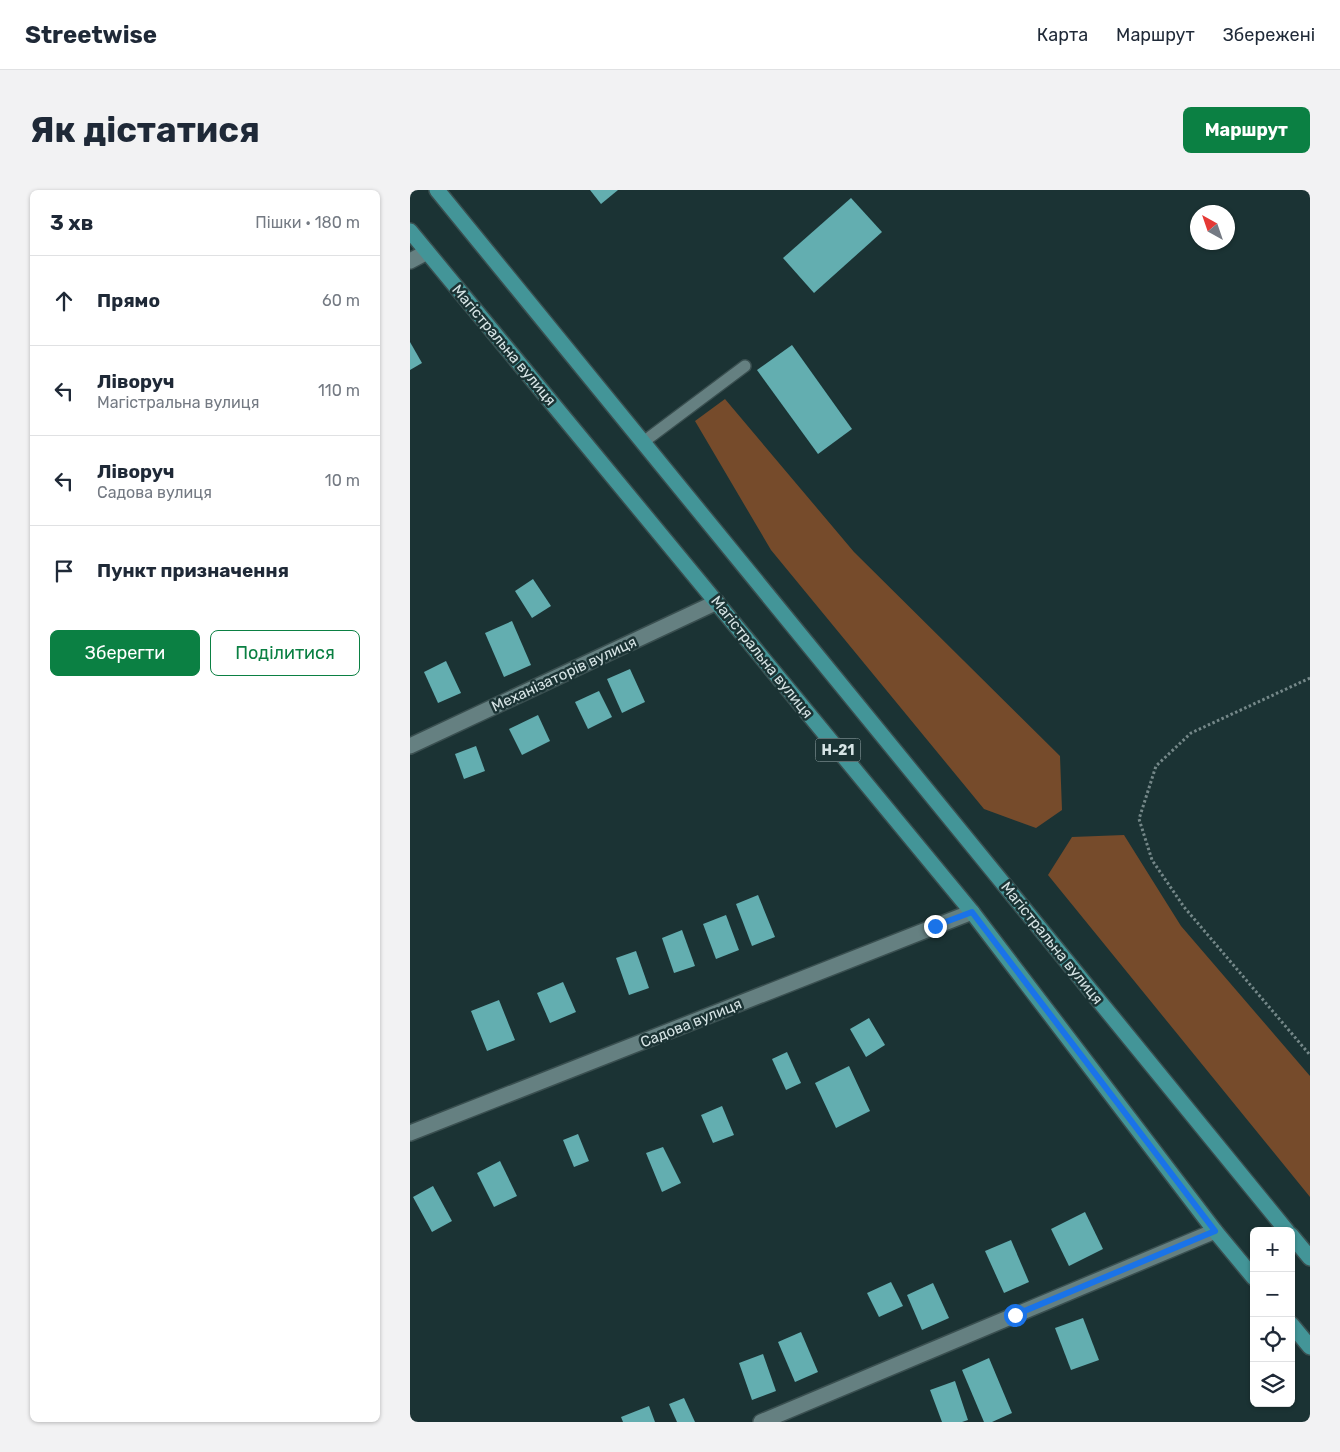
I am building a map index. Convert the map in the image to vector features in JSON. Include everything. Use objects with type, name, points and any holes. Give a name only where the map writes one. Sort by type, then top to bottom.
[{"type":"main road","name":"Магістральна вулиця","points":[[436,190],[1284,1227]]},
{"type":"main road","name":"Магістральна вулиця","points":[[410,231],[972,912],[1215,1231],[1250,1273]]},
{"type":"main road","points":[[1295,1240],[1310,1258]]},
{"type":"main road","points":[[1295,1329],[1310,1347]]},
{"type":"street","points":[[410,261],[427,252]]},
{"type":"street","name":"Механізаторів вулиця","points":[[410,746],[717,602]]},
{"type":"street","name":"Садова вулиця","points":[[410,1134],[972,912]]},
{"type":"street","points":[[761,1422],[1215,1231]]},
{"type":"lane","points":[[642,443],[745,366]]},
{"type":"path","points":[[1310,678],[1192,733],[1156,766],[1139,819],[1152,860],[1184,907],[1310,1055]]},
{"type":"shaded area","points":[[725,399],[854,552],[1060,756],[1062,810],[1036,828],[984,809],[771,550],[695,421]]},
{"type":"shaded area","points":[[1124,835],[1181,926],[1310,1076],[1310,1197],[1048,875],[1072,837]]},
{"type":"building","points":[[590,190],[618,190],[601,204]]},
{"type":"building","points":[[851,198],[882,232],[814,293],[783,258]]},
{"type":"building","points":[[410,342],[422,363],[410,370]]},
{"type":"building","points":[[792,345],[852,429],[818,454],[757,370]]},
{"type":"building","points":[[533,579],[551,606],[532,618],[515,591]]},
{"type":"building","points":[[512,621],[531,665],[504,677],[485,633]]},
{"type":"building","points":[[446,661],[461,693],[438,703],[424,672]]},
{"type":"building","points":[[630,669],[645,702],[622,713],[607,679]]},
{"type":"building","points":[[599,691],[612,717],[588,729],[575,702]]},
{"type":"building","points":[[538,715],[550,741],[522,755],[509,729]]},
{"type":"building","points":[[476,746],[485,771],[464,779],[455,754]]},
{"type":"building","points":[[758,895],[775,937],[752,946],[736,904]]},
{"type":"building","points":[[726,915],[739,950],[716,959],[703,924]]},
{"type":"building","points":[[682,930],[695,966],[674,973],[662,938]]},
{"type":"building","points":[[636,951],[649,988],[629,995],[616,958]]},
{"type":"building","points":[[563,982],[576,1012],[550,1023],[537,993]]},
{"type":"building","points":[[499,1000],[515,1040],[487,1051],[471,1011]]},
{"type":"building","points":[[869,1018],[885,1045],[866,1057],[850,1029]]},
{"type":"building","points":[[787,1052],[801,1083],[786,1090],[772,1059]]},
{"type":"building","points":[[849,1066],[870,1111],[836,1128],[815,1083]]},
{"type":"building","points":[[722,1106],[734,1135],[713,1143],[701,1115]]},
{"type":"building","points":[[578,1134],[589,1161],[574,1167],[563,1140]]},
{"type":"building","points":[[663,1147],[681,1183],[662,1192],[646,1153]]},
{"type":"building","points":[[500,1161],[517,1196],[494,1207],[477,1173]]},
{"type":"building","points":[[433,1186],[452,1221],[432,1232],[413,1197]]},
{"type":"building","points":[[1085,1212],[1103,1249],[1069,1266],[1051,1229]]},
{"type":"building","points":[[1011,1240],[1029,1282],[1004,1293],[985,1251]]},
{"type":"building","points":[[891,1282],[903,1306],[879,1317],[867,1293]]},
{"type":"building","points":[[933,1283],[949,1318],[922,1330],[907,1295]]},
{"type":"building","points":[[1083,1318],[1099,1360],[1071,1370],[1055,1328]]},
{"type":"building","points":[[801,1332],[818,1372],[795,1382],[778,1342]]},
{"type":"building","points":[[763,1354],[776,1391],[752,1400],[739,1363]]},
{"type":"building","points":[[989,1358],[1012,1413],[992,1422],[984,1422],[962,1370]]},
{"type":"building","points":[[955,1381],[968,1420],[962,1422],[942,1422],[930,1390]]},
{"type":"building","points":[[684,1398],[695,1422],[677,1422],[669,1404]]},
{"type":"building","points":[[649,1406],[655,1422],[623,1422],[621,1417]]},
{"type":"route","points":[[935,926],[972,912],[1215,1231],[1015,1315]]}]
